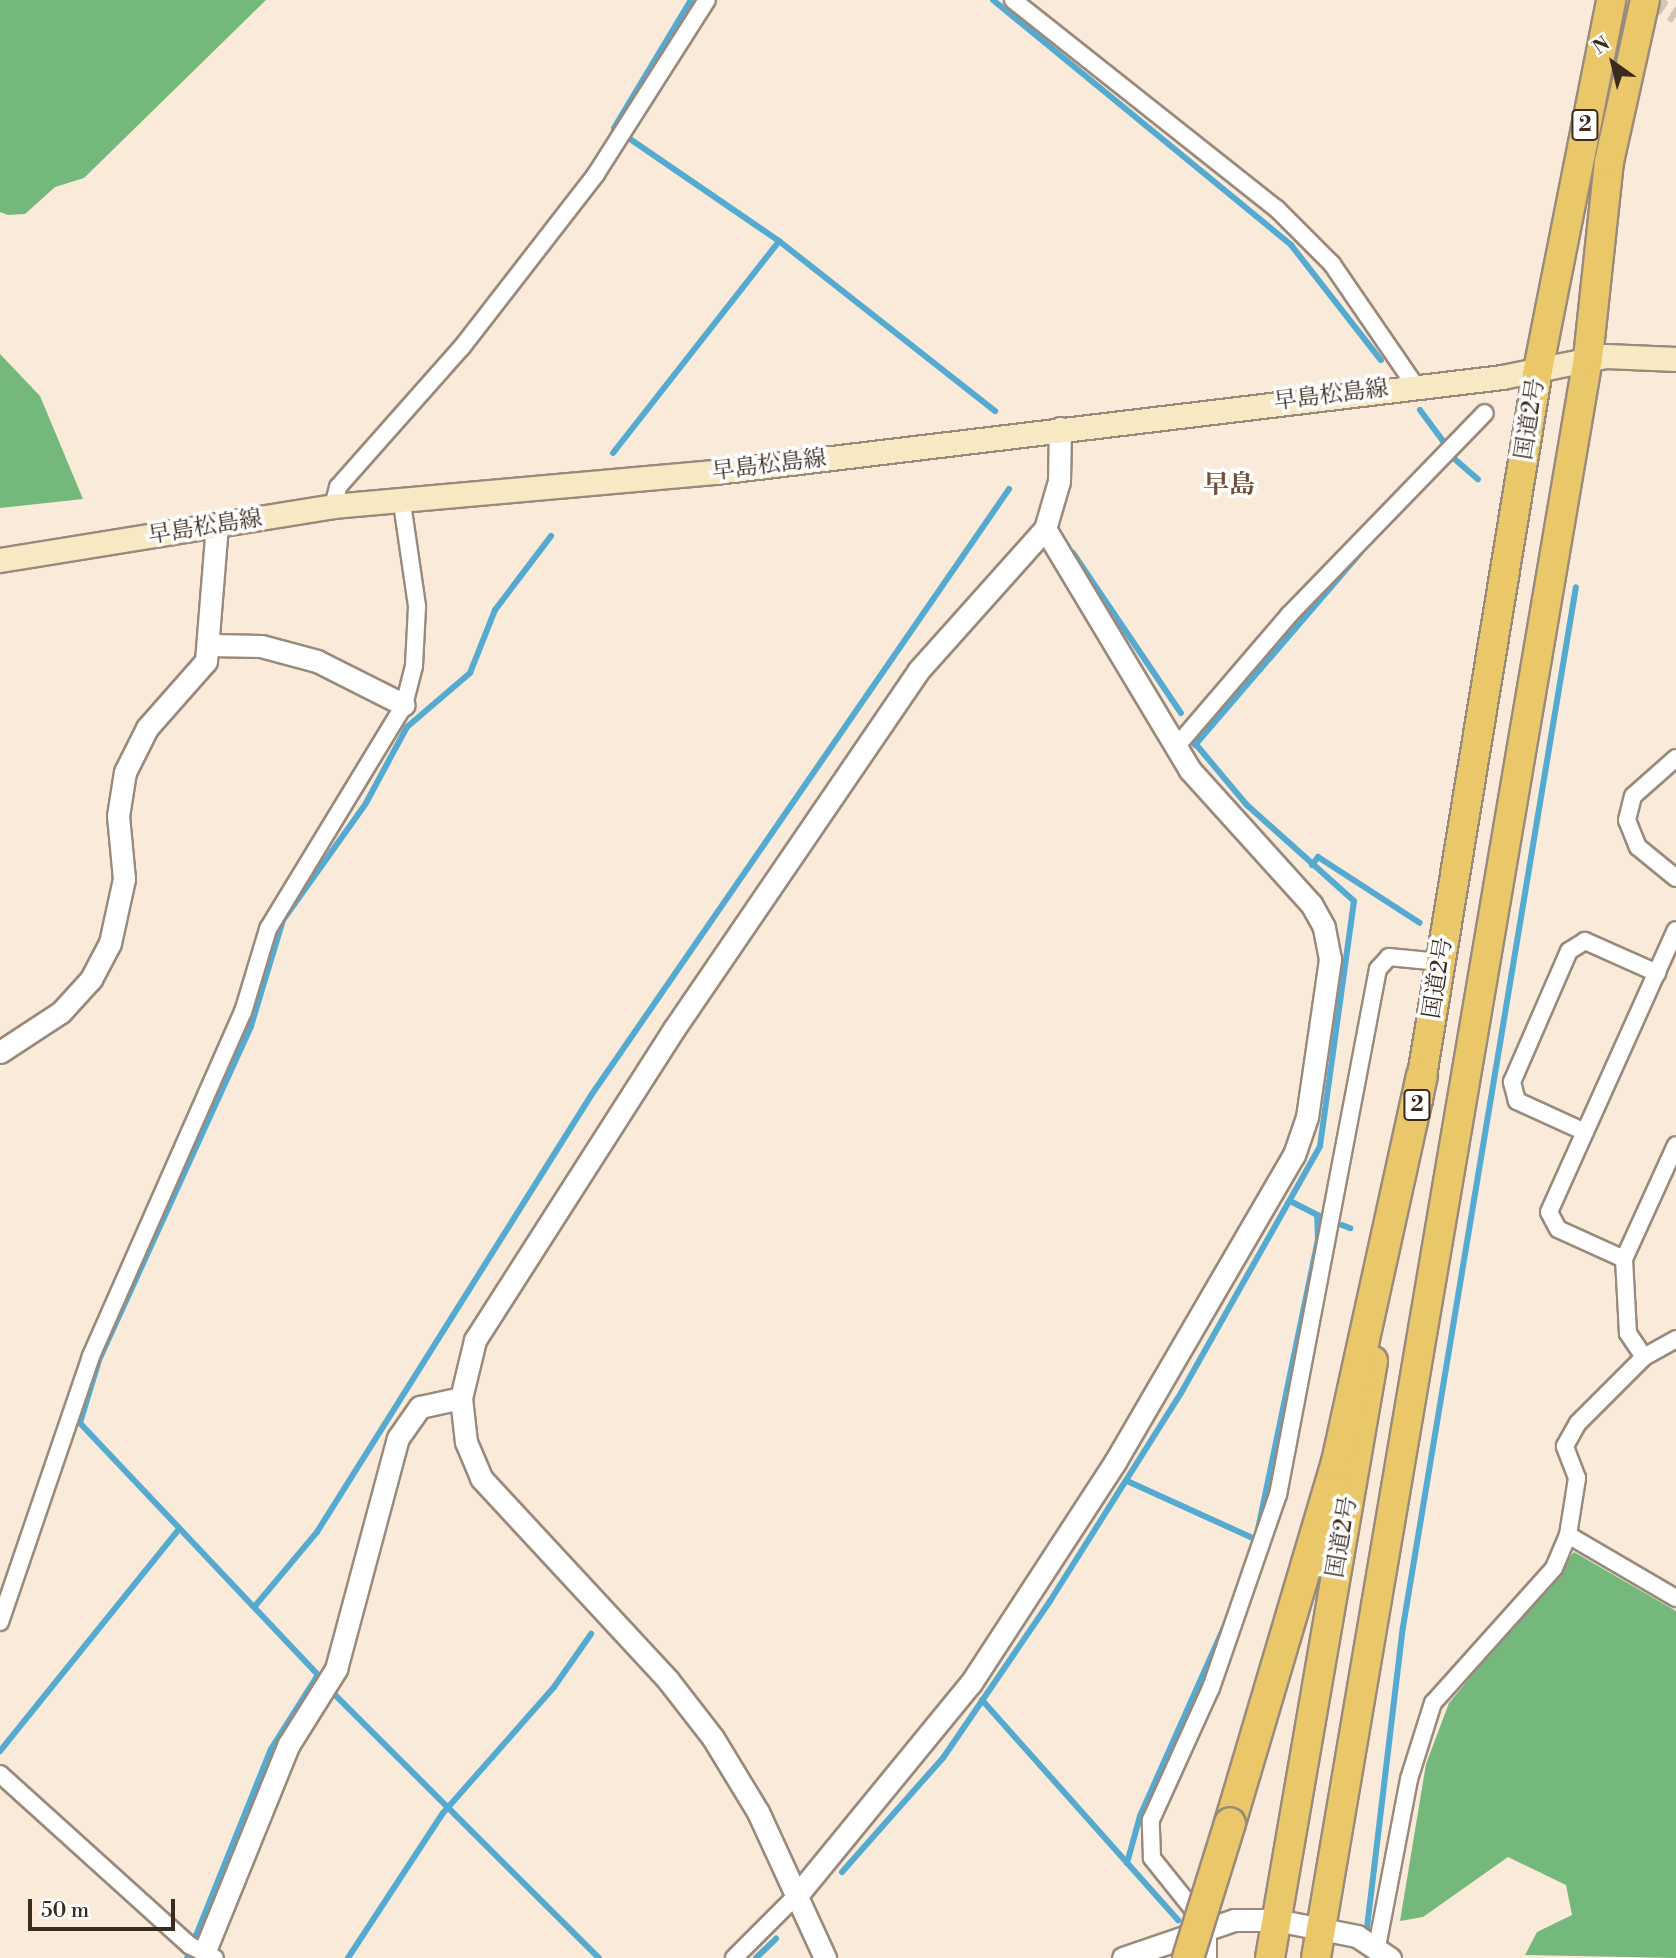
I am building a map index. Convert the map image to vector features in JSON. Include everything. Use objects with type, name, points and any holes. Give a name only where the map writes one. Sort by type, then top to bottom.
[{"type":"highway","name":"国道2号","points":[[1270,1958],[1422,1076],[1538,370],[1611,0]]},
{"type":"highway","name":"国道2号","points":[[1316,1958],[1588,358],[1609,162],[1645,0]]},
{"type":"highway","points":[[1188,1958],[1337,1462],[1422,1076]]},
{"type":"main road","name":"早島松島線","points":[[0,560],[333,506],[402,503],[1060,428],[1538,370],[1588,358],[1676,359]]},
{"type":"street","points":[[333,506],[338,487],[462,346],[596,174],[707,0]]},
{"type":"street","points":[[1013,0],[1277,209],[1332,264],[1415,385]]},
{"type":"street","points":[[1176,747],[1448,449],[1485,412]]},
{"type":"street","points":[[825,1958],[798,1894],[713,1738],[668,1680],[481,1478],[466,1442],[461,1398],[475,1340],[674,1028],[918,671],[1045,529],[1059,481],[1060,428]]},
{"type":"street","points":[[0,1622],[91,1356],[243,1012],[268,929],[404,705],[414,666],[417,606],[402,503]]},
{"type":"street","points":[[0,1052],[61,1012],[91,979],[110,943],[122,899],[118,816],[125,772],[147,728],[206,661],[210,645],[217,525]]},
{"type":"street","points":[[734,1958],[798,1894],[910,1766],[979,1672],[1115,1462],[1294,1155],[1307,1117],[1330,959],[1324,927],[1311,904],[1176,747],[1045,529]]},
{"type":"street","points":[[210,645],[261,646],[317,661],[404,705]]},
{"type":"street","points":[[1676,758],[1633,796],[1627,820],[1638,847],[1676,878]]},
{"type":"street","points":[[1623,1259],[1558,1229],[1549,1212],[1676,930]]},
{"type":"street","points":[[1585,1132],[1517,1101],[1512,1082],[1569,951],[1585,942],[1657,973]]},
{"type":"street","points":[[1208,1958],[1208,1928],[1152,1858],[1151,1821],[1226,1651],[1278,1494],[1378,969],[1389,957],[1440,962]]},
{"type":"street","points":[[1644,1357],[1628,1333],[1623,1259],[1676,1145]]},
{"type":"street","points":[[1123,1958],[1208,1928],[1276,1920],[1321,1927],[1378,1950],[1412,1766],[1433,1703],[1456,1670],[1535,1593],[1569,1535],[1577,1479],[1565,1446],[1578,1423],[1644,1357],[1676,1339]]},
{"type":"street","points":[[0,1774],[202,1950],[289,1744],[336,1669],[398,1437],[420,1407],[461,1398]]},
{"type":"street","points":[[1569,1535],[1676,1598]]},
{"type":"green space","points":[[0,0],[266,0],[84,178],[55,187],[25,214],[8,215],[0,212]]},
{"type":"green space","points":[[0,354],[40,396],[83,499],[0,508]]},
{"type":"green space","points":[[1574,1552],[1676,1611],[1676,1958],[1525,1955],[1537,1932],[1572,1915],[1566,1885],[1508,1857],[1423,1917],[1400,1921],[1426,1764],[1449,1703]]},
{"type":"waterway","points":[[614,128],[691,0]]},
{"type":"waterway","points":[[993,0],[1291,245],[1381,360]]},
{"type":"waterway","points":[[630,139],[779,241],[995,411]]},
{"type":"waterway","points":[[613,453],[779,241]]},
{"type":"waterway","points":[[1420,410],[1449,449]]},
{"type":"waterway","points":[[1450,455],[1478,479]]},
{"type":"waterway","points":[[255,1606],[317,1532],[592,1094],[1009,489]]},
{"type":"waterway","points":[[321,1678],[80,1423],[99,1360],[251,1026],[283,920],[366,803],[407,727],[470,673],[495,610],[551,536]]},
{"type":"waterway","points":[[1073,553],[1181,713]]},
{"type":"waterway","points":[[1195,745],[1360,553]]},
{"type":"waterway","points":[[1366,1936],[1403,1627],[1576,587]]},
{"type":"waterway","points":[[842,1872],[943,1758],[1050,1601],[1181,1393],[1320,1146],[1354,901],[1246,804],[1194,742]]},
{"type":"waterway","points":[[1312,865],[1318,857],[1420,923]]},
{"type":"waterway","points":[[1292,1202],[1321,1217]]},
{"type":"waterway","points":[[1256,1539],[1318,1239],[1317,1215]]},
{"type":"waterway","points":[[1342,1225],[1350,1228]]},
{"type":"waterway","points":[[1127,1481],[1255,1539]]},
{"type":"waterway","points":[[0,1751],[179,1529]]},
{"type":"waterway","points":[[1127,1863],[1140,1816],[1225,1625]]},
{"type":"waterway","points":[[348,1958],[443,1813],[554,1687],[591,1634]]},
{"type":"waterway","points":[[187,1958],[271,1749],[318,1675]]},
{"type":"waterway","points":[[336,1696],[599,1958]]},
{"type":"waterway","points":[[982,1700],[1178,1920]]},
{"type":"waterway","points":[[756,1958],[776,1939]]},
{"type":"tunnel","points":[[1651,0],[1676,16]]},
{"type":"district","name":"早島","points":[[1229,486]]}]
